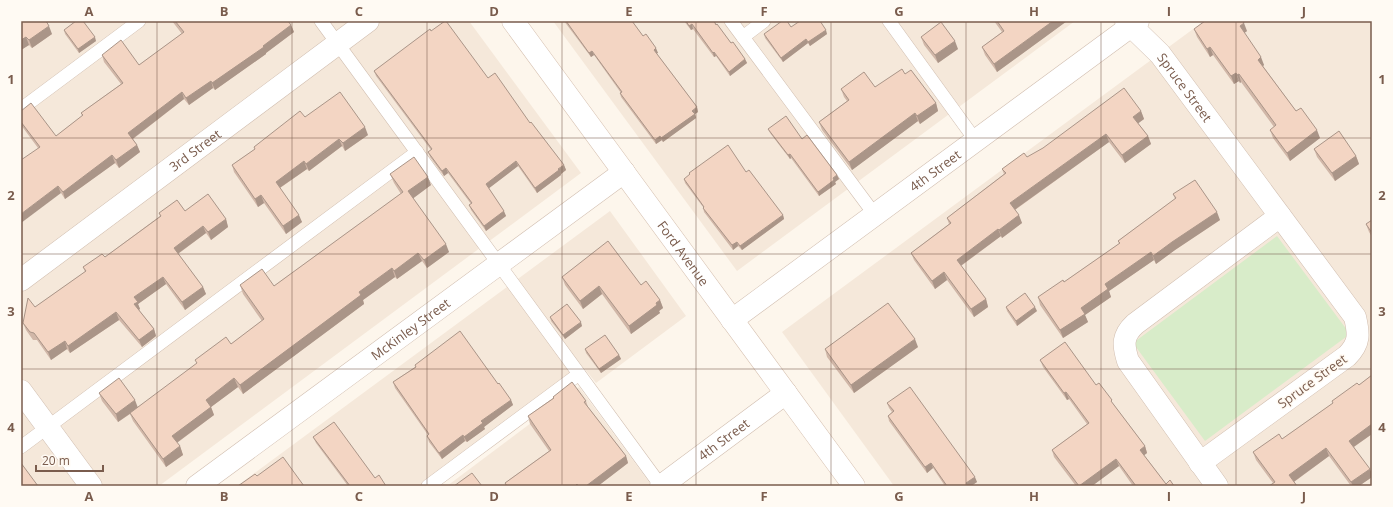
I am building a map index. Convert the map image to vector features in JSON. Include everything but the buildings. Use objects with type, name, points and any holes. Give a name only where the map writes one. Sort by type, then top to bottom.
[{"type":"street","name":"3rd Street","points":[[21,280],[368,21]]},
{"type":"street","name":"Ford Avenue","points":[[513,21],[854,486]]},
{"type":"street","name":"4th Street","points":[[732,320],[976,141],[1132,23]]},
{"type":"street","name":"Spruce Street","points":[[1132,23],[1160,54],[1355,317],[1358,331],[1357,342],[1347,356],[1200,463]]},
{"type":"street","name":"McKinley Street","points":[[197,486],[624,172]]},
{"type":"street","points":[[1217,486],[1128,361],[1124,348],[1125,337],[1135,324],[1280,216]]},
{"type":"street","points":[[21,391],[91,486]]},
{"type":"street","name":"4th Street","points":[[661,486],[786,393]]},
{"type":"lane","points":[[21,109],[139,21]]},
{"type":"lane","points":[[321,21],[661,486]]},
{"type":"lane","points":[[731,21],[875,215]]},
{"type":"lane","points":[[743,36],[764,21]]},
{"type":"lane","points":[[889,21],[976,141]]},
{"type":"lane","points":[[21,447],[418,152]]},
{"type":"lane","points":[[428,486],[580,374]]},
{"type":"shaded area","points":[[21,21],[469,21],[581,173],[159,486],[21,486]]},
{"type":"shaded area","points":[[553,21],[1075,21],[737,271]]},
{"type":"shaded area","points":[[1204,21],[1372,21],[1372,486],[894,486],[782,332]]},
{"type":"shaded area","points":[[610,211],[686,316],[596,383],[584,368],[420,486],[237,486]]},
{"type":"shaded area","points":[[579,387],[652,486],[447,486]]},
{"type":"green space","points":[[1277,236],[1350,334],[1205,441],[1133,343]]}]
